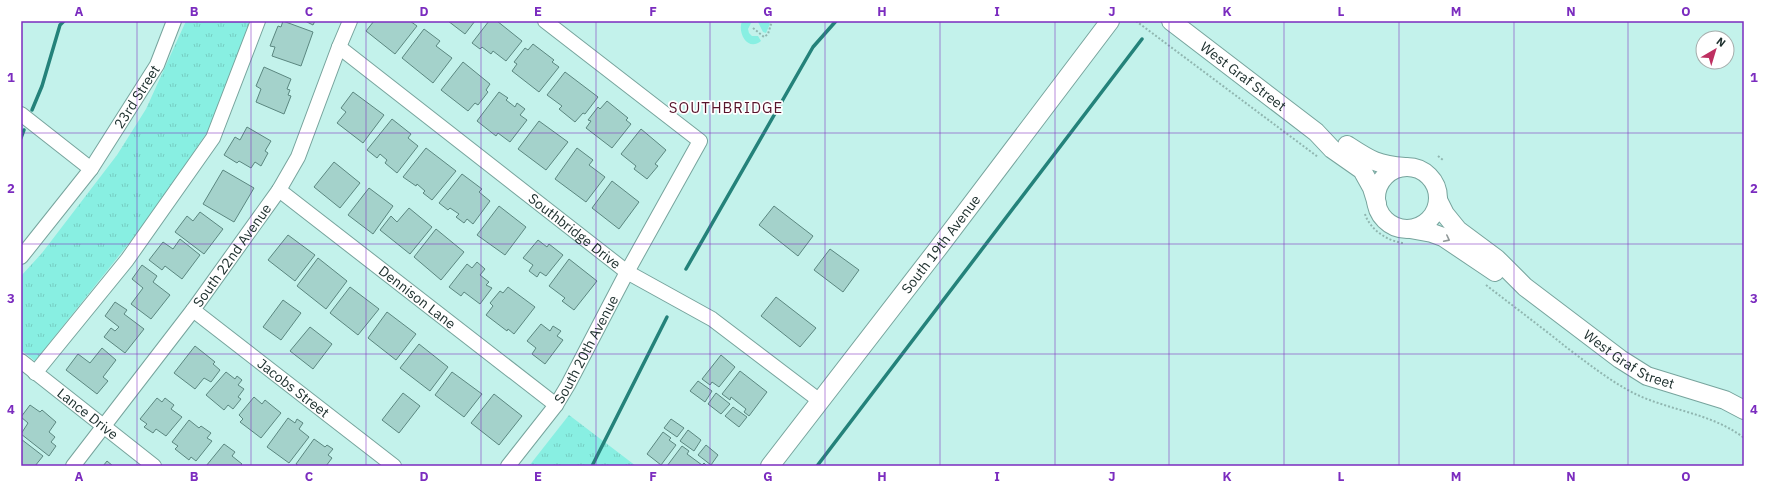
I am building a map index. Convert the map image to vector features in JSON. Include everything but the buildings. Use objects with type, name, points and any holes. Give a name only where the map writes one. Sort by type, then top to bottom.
[{"type":"main road","name":"South 19th Avenue","points":[[770,466],[936,251],[1110,21]]},
{"type":"main road","name":"West Graf Street","points":[[1170,21],[1316,132],[1332,149],[1362,170],[1372,188],[1377,204]]},
{"type":"main road","name":"West Graf Street","points":[[1316,132],[1344,144],[1385,166],[1405,168]]},
{"type":"main road","points":[[1405,168],[1420,170],[1432,179],[1438,193],[1438,200],[1434,214],[1429,220],[1416,228],[1409,229],[1395,227],[1388,223],[1383,217],[1377,204],[1378,189],[1385,176],[1398,169],[1405,168]]},
{"type":"main road","name":"West Graf Street","points":[[1438,200],[1445,214],[1458,230],[1497,259],[1525,287],[1620,359],[1648,376],[1725,400],[1744,410]]},
{"type":"main road","name":"West Graf Street","points":[[1409,229],[1432,233],[1443,237],[1490,269],[1525,287]]},
{"type":"street","name":"23rd Street","points":[[21,257],[91,169],[157,65],[174,21]]},
{"type":"street","points":[[35,372],[127,260],[213,138],[258,21]]},
{"type":"street","name":"South 22nd Avenue","points":[[73,466],[192,310],[279,190],[298,157],[350,21]]},
{"type":"street","name":"South 20th Avenue","points":[[508,466],[556,405],[627,272],[700,141],[545,21]]},
{"type":"street","name":"Southbridge Drive","points":[[339,47],[627,272],[712,320],[820,400]]},
{"type":"street","points":[[21,114],[91,169]]},
{"type":"street","name":"Dennison Lane","points":[[279,190],[556,405]]},
{"type":"street","name":"Jacobs Street","points":[[192,310],[394,466]]},
{"type":"street","name":"Lance Drive","points":[[21,361],[154,466]]},
{"type":"path","points":[[754,28],[764,38],[768,34],[772,21]]},
{"type":"path","points":[[1136,21],[1141,25]]},
{"type":"path","points":[[1438,156],[1443,160]]},
{"type":"green space","points":[[186,21],[252,21],[208,131],[149,218],[35,361],[21,350],[21,276],[42,253],[117,155],[146,109]]},
{"type":"green space","points":[[742,21],[768,21],[770,24],[766,33],[763,32],[758,22],[751,23],[748,29],[749,33],[752,36],[758,36],[761,41],[756,44],[752,44],[748,43],[742,36]]},
{"type":"green space","points":[[569,415],[636,466],[529,466]]},
{"type":"waterway","points":[[32,110],[42,86],[60,25],[64,21]]},
{"type":"waterway","points":[[686,269],[813,47],[836,21]]},
{"type":"waterway","points":[[817,466],[1142,39]]},
{"type":"waterway","points":[[21,138],[24,130]]},
{"type":"waterway","points":[[592,466],[667,317]]},
{"type":"district","name":"SOUTHBRIDGE","points":[[726,107]]}]
